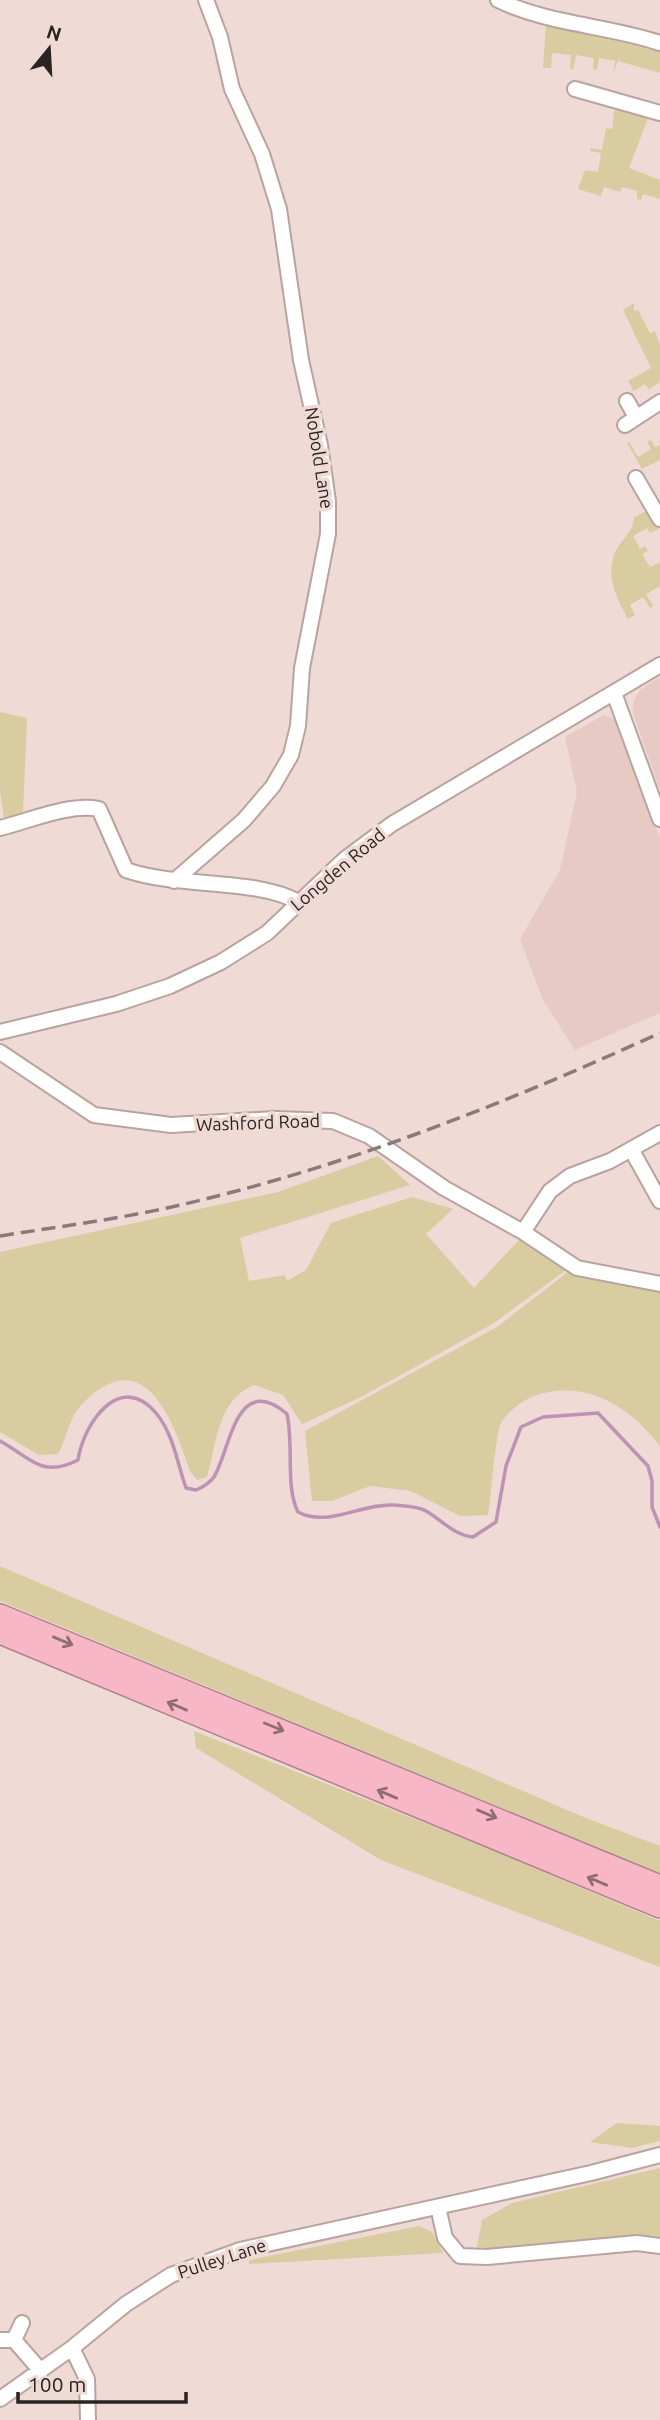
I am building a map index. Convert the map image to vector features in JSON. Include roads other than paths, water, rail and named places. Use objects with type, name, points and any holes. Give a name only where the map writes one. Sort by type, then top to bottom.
[{"type":"highway","points":[[0,1615],[660,1886]]},
{"type":"highway","points":[[0,1633],[660,1907]]},
{"type":"street","name":"Nobold Lane","points":[[174,881],[244,820],[273,786],[291,755],[298,726],[302,668],[328,534],[328,501],[320,445],[301,360],[279,209],[262,154],[232,89],[220,37],[206,0]]},
{"type":"street","points":[[498,0],[550,20],[614,31],[660,43]]},
{"type":"street","points":[[585,94],[660,113]]},
{"type":"street","points":[[627,401],[630,421],[660,402]]},
{"type":"street","points":[[636,478],[660,519]]},
{"type":"street","name":"Longden Road","points":[[0,1032],[116,1004],[170,986],[221,962],[267,933],[345,859],[392,824],[660,664]]},
{"type":"street","points":[[614,693],[660,819]]},
{"type":"street","points":[[0,828],[91,807],[99,809],[126,870],[151,879],[250,889],[298,902]]},
{"type":"street","name":"Washford Road","points":[[0,1052],[94,1115],[171,1125],[275,1119],[333,1121],[369,1136],[444,1188],[523,1232],[577,1268],[660,1284]]},
{"type":"street","points":[[523,1232],[559,1184],[569,1176],[610,1161],[660,1133]]},
{"type":"street","points":[[631,1149],[660,1201]]},
{"type":"street","name":"Pulley Lane","points":[[0,2399],[72,2348],[126,2304],[171,2275],[240,2250],[660,2155]]},
{"type":"street","points":[[438,2207],[445,2238],[460,2256],[487,2257],[637,2242],[660,2246]]},
{"type":"street","points":[[22,2323],[7,2340],[41,2371]]},
{"type":"street","points":[[72,2348],[87,2379],[88,2420]]},
{"type":"waterway","points":[[0,1441],[36,1464],[45,1467],[65,1465],[78,1460],[87,1431],[105,1407],[117,1399],[129,1397],[143,1401],[156,1413],[171,1440],[186,1488],[196,1490],[214,1477],[237,1419],[246,1408],[256,1402],[270,1403],[287,1414],[292,1490],[298,1512],[321,1517],[382,1505],[411,1506],[423,1509],[454,1531],[473,1537],[496,1522],[506,1466],[521,1427],[543,1417],[598,1413],[648,1466],[652,1481],[652,1507],[660,1527]]},
{"type":"railway","points":[[0,1236],[167,1208],[294,1175],[480,1110],[660,1033]]}]
